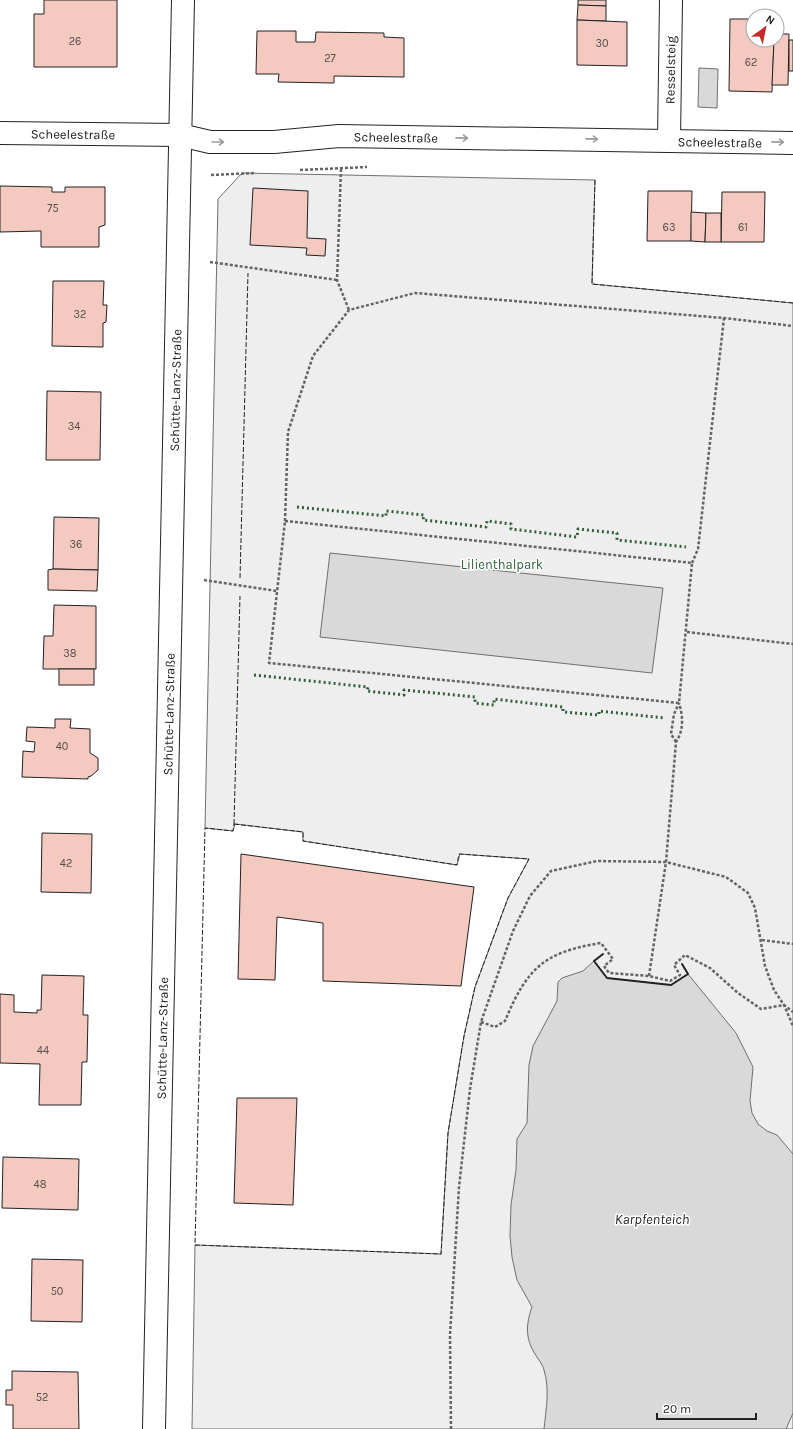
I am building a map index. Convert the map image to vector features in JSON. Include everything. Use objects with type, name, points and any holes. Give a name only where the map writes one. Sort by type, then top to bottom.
[{"type":"street","name":"Schütte-Lanz-Straße","points":[[154,1429],[183,0]]},
{"type":"street","name":"Resselsteig","points":[[669,140],[671,0]]},
{"type":"street","name":"Scheelestraße","points":[[0,133],[180,135],[218,142],[274,142],[339,136],[793,142]]},
{"type":"path","points":[[341,168],[337,280],[349,310]]},
{"type":"path","points":[[211,175],[242,173]]},
{"type":"path","points":[[210,262],[337,280]]},
{"type":"path","points":[[679,703],[269,663],[285,521],[288,432],[313,356],[349,310],[415,293],[724,318],[793,326]]},
{"type":"path","points":[[676,742],[671,734],[674,714],[679,703],[687,632],[692,563],[698,549],[724,318]]},
{"type":"path","points":[[285,521],[692,563]]},
{"type":"path","points":[[204,580],[277,591]]},
{"type":"path","points":[[687,632],[793,644]]},
{"type":"path","points":[[648,976],[666,862],[676,742],[680,735],[683,715],[679,703]]},
{"type":"path","points":[[451,1429],[450,1336],[458,1187],[470,1089],[481,1022],[513,931],[530,896],[551,871],[597,861],[666,862],[726,877],[748,893],[756,908],[765,966],[774,990],[784,1005],[793,1026]]},
{"type":"path","points":[[762,940],[793,944]]},
{"type":"path","points":[[481,1022],[495,1027],[505,1022],[515,996],[530,974],[552,956],[575,947],[601,943],[613,959],[604,966],[609,973],[648,976],[670,981],[680,975],[674,965],[685,955],[710,968],[738,993],[760,1009],[784,1005],[793,1012]]},
{"type":"green space","name":"Lilienthalpark","points":[[242,173],[595,180],[592,284],[793,303],[793,1429],[192,1429],[195,1245],[441,1254],[448,1133],[464,1036],[475,987],[508,898],[529,859],[460,854],[457,865],[303,841],[303,832],[235,824],[233,831],[205,828],[218,199]]},
{"type":"water","points":[[699,68],[718,69],[717,108],[698,107]]},
{"type":"water","points":[[330,553],[663,588],[652,673],[320,637]]},
{"type":"water","name":"Karpfenteich","points":[[594,961],[607,978],[671,985],[688,974],[736,1033],[753,1067],[750,1101],[752,1113],[758,1124],[767,1131],[777,1135],[793,1154],[793,1413],[786,1429],[544,1429],[547,1400],[546,1377],[543,1366],[529,1342],[528,1325],[532,1307],[517,1280],[512,1257],[510,1236],[511,1205],[516,1170],[517,1139],[527,1123],[529,1065],[533,1046],[557,1001],[558,982],[562,978],[583,971]]},
{"type":"building","points":[[44,0],[117,0],[117,67],[34,67],[34,14],[44,14]]},
{"type":"building","points":[[578,0],[606,0],[606,6],[578,5]]},
{"type":"building","points":[[578,5],[606,6],[606,21],[577,20]]},
{"type":"building","points":[[730,19],[745,19],[745,48],[774,48],[772,92],[729,91]]},
{"type":"building","points":[[577,20],[627,22],[627,66],[577,65]]},
{"type":"building","points":[[257,31],[296,31],[296,42],[315,42],[316,32],[384,33],[384,37],[404,38],[404,77],[334,76],[334,83],[278,82],[279,74],[256,74]]},
{"type":"building","points":[[785,34],[789,34],[788,85],[772,85],[774,48],[785,48]]},
{"type":"building","points":[[789,40],[793,40],[793,71],[789,71]]},
{"type":"building","points":[[0,186],[52,187],[52,192],[65,192],[65,187],[105,187],[105,225],[99,227],[99,247],[41,247],[41,231],[0,232]]},
{"type":"building","points":[[253,188],[308,191],[307,238],[326,239],[325,256],[306,255],[307,248],[250,245]]},
{"type":"building","points":[[648,191],[692,191],[691,241],[647,241]]},
{"type":"building","points":[[722,192],[765,192],[764,242],[721,242]]},
{"type":"building","points":[[691,212],[706,213],[705,242],[691,241]]},
{"type":"building","points":[[706,213],[721,213],[721,242],[705,242]]},
{"type":"building","points":[[53,281],[104,281],[103,305],[107,305],[106,322],[103,323],[103,347],[52,346]]},
{"type":"building","points":[[47,391],[101,392],[100,460],[46,460]]},
{"type":"building","points":[[54,517],[99,518],[98,570],[53,569]]},
{"type":"building","points":[[48,570],[98,570],[97,591],[48,590]]},
{"type":"building","points":[[54,605],[96,606],[96,669],[43,669],[44,636],[53,636]]},
{"type":"building","points":[[59,669],[94,669],[94,685],[59,685]]},
{"type":"building","points":[[55,719],[71,719],[70,728],[90,729],[90,753],[98,758],[98,770],[88,777],[88,779],[22,777],[23,751],[34,752],[35,742],[26,741],[27,727],[55,728]]},
{"type":"building","points":[[42,833],[92,834],[91,893],[41,892]]},
{"type":"building","points":[[241,854],[474,887],[461,986],[323,981],[323,923],[277,917],[275,980],[238,979]]},
{"type":"building","points":[[42,975],[84,976],[83,1015],[88,1015],[87,1062],[82,1062],[81,1105],[39,1105],[40,1064],[0,1063],[0,994],[14,995],[14,1012],[37,1013],[37,1010],[41,1010]]},
{"type":"building","points":[[237,1098],[297,1098],[293,1205],[234,1203]]},
{"type":"building","points":[[3,1157],[79,1159],[78,1210],[2,1208]]},
{"type":"building","points":[[32,1259],[83,1260],[82,1322],[31,1321]]},
{"type":"building","points":[[12,1371],[78,1372],[79,1429],[13,1429],[13,1405],[6,1405],[6,1390],[12,1390]]},
{"type":"hedge","points":[[297,507],[386,516],[386,511],[424,515],[423,520],[486,527],[487,521],[511,524],[511,529],[577,537],[578,529],[617,533],[617,540],[686,547]]},
{"type":"hedge","points":[[254,675],[368,687],[367,691],[404,695],[404,690],[475,697],[475,703],[494,705],[494,699],[563,707],[563,712],[599,715],[599,711],[665,718]]},
{"type":"fence","points":[[595,180],[592,284],[793,303]]},
{"type":"fence","points":[[240,578],[248,273]]},
{"type":"fence","points":[[234,824],[240,596]]},
{"type":"fence","points":[[234,824],[303,832],[303,841],[457,865],[459,854],[529,859],[508,898],[475,987],[464,1036],[448,1133],[441,1254],[195,1245],[205,828],[233,831],[234,824]]},
{"type":"wall","points":[[603,954],[594,961],[607,978],[671,985],[688,974],[682,964]]}]
